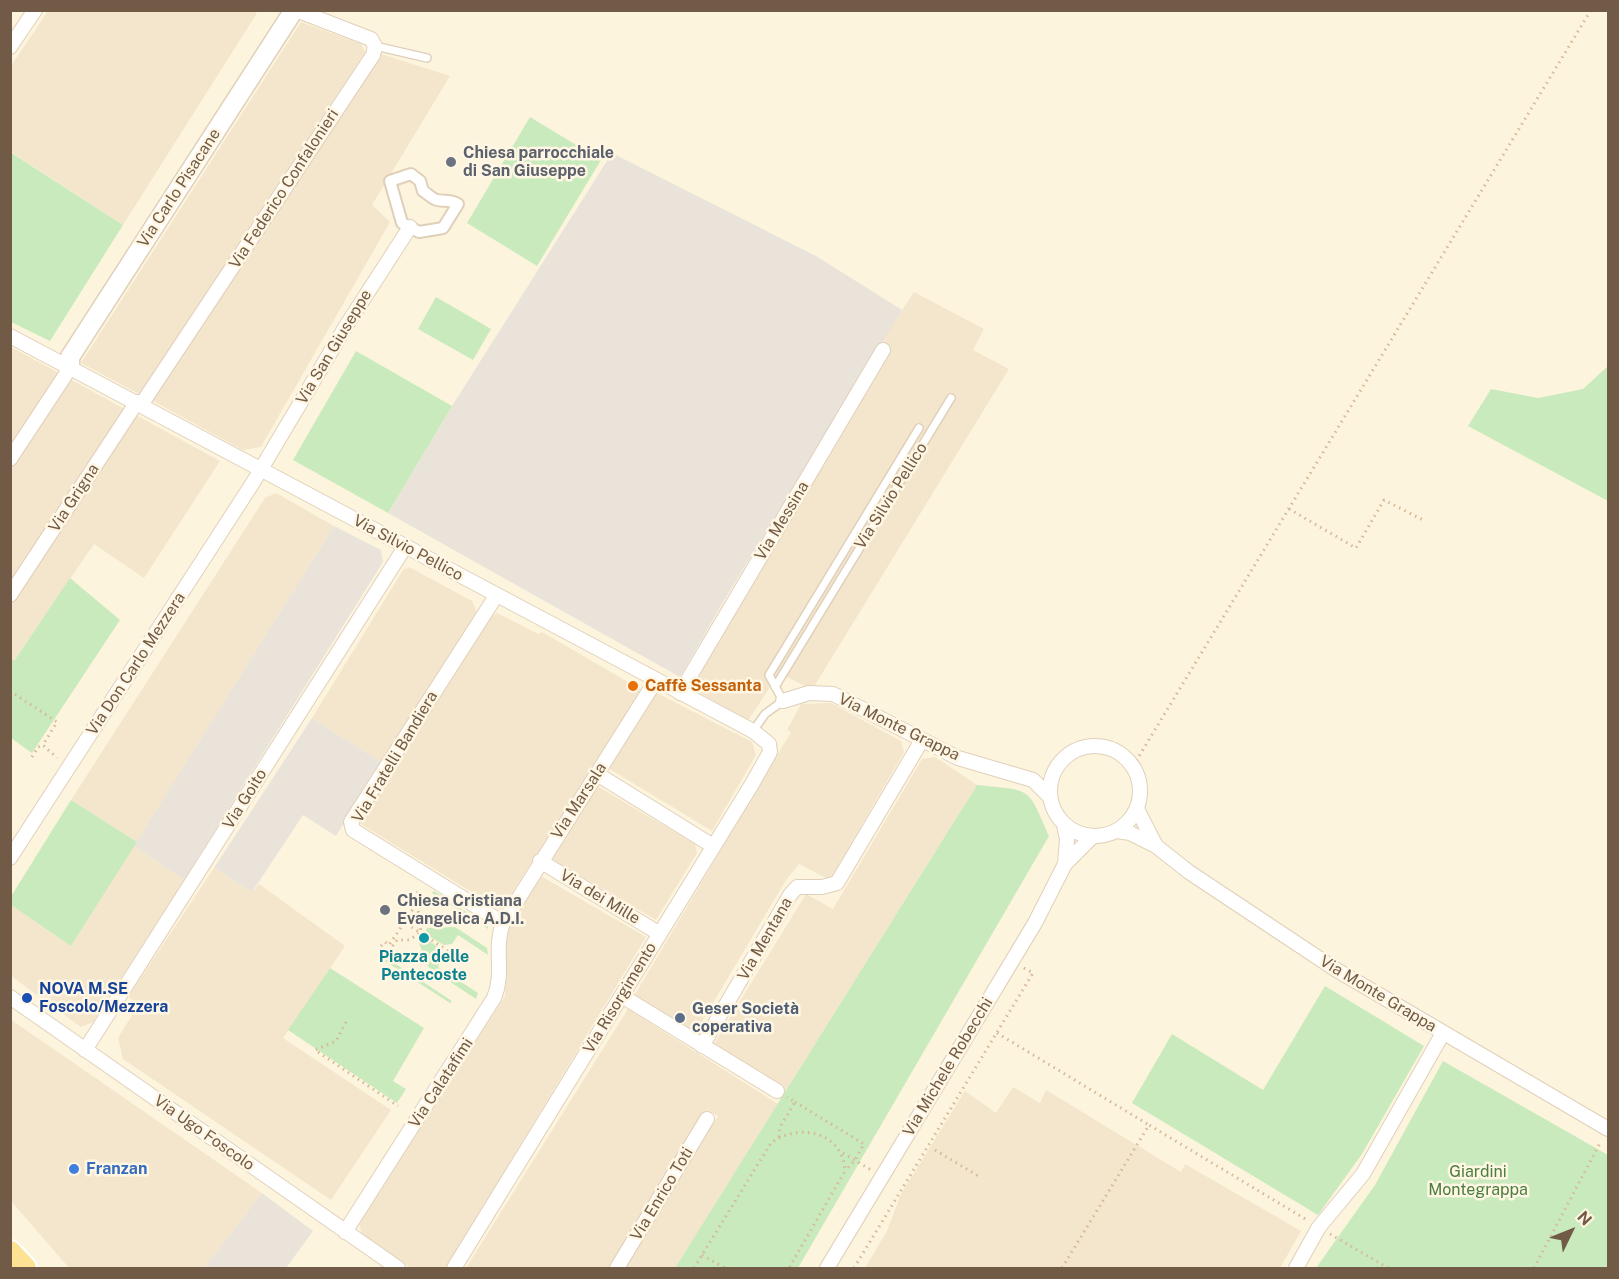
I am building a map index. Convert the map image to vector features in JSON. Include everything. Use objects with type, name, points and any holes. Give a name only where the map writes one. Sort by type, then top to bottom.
[{"type":"main road","points":[[10,1252],[25,1269]]},
{"type":"street","points":[[10,47],[35,10]]},
{"type":"street","points":[[295,10],[362,34],[371,39],[375,46]]},
{"type":"street","name":"Via Carlo Pisacane","points":[[70,368],[69,357],[295,10]]},
{"type":"street","name":"Via Federico Confalonieri","points":[[139,404],[373,55],[375,46]]},
{"type":"street","points":[[411,174],[420,181],[423,191],[437,200],[447,199],[458,204],[443,228],[419,232],[410,227],[402,222],[390,181],[411,174]]},
{"type":"street","name":"Via San Giuseppe","points":[[261,469],[346,326],[410,227]]},
{"type":"street","name":"Via Silvio Pellico","points":[[10,336],[753,731]]},
{"type":"street","name":"Via Messina","points":[[680,693],[884,350]]},
{"type":"street","points":[[10,459],[70,368]]},
{"type":"street","name":"Via Grigna","points":[[10,595],[139,404]]},
{"type":"street","name":"Via Don Carlo Mezzera","points":[[10,858],[261,469]]},
{"type":"street","name":"Via Goito","points":[[86,1050],[405,547]]},
{"type":"street","name":"Via Fratelli Bandiera","points":[[496,596],[351,822],[353,830],[503,923]]},
{"type":"street","name":"Via Marsala","points":[[503,923],[656,680]]},
{"type":"street","name":"Via Monte Grappa","points":[[783,701],[809,693],[833,694],[958,758],[1033,780],[1050,796]]},
{"type":"street","name":"Via Risorgimento","points":[[454,1269],[770,752],[765,737],[753,731]]},
{"type":"street","name":"Via Mentana","points":[[702,1046],[790,895],[797,887],[822,887],[837,883],[922,740]]},
{"type":"street","points":[[1094,745],[1109,747],[1123,755],[1133,766],[1140,787],[1137,809],[1129,822],[1117,831],[1092,837],[1077,833],[1064,825],[1057,817],[1050,796],[1056,767],[1066,756],[1079,748],[1094,745]]},
{"type":"street","name":"Via Monte Grappa","points":[[1013,773],[1038,773],[1056,767]]},
{"type":"street","points":[[597,774],[713,846]]},
{"type":"street","name":"Via Monte Grappa","points":[[1137,809],[1156,846]]},
{"type":"street","name":"Via Michele Robecchi","points":[[1064,825],[1067,839],[1065,864]]},
{"type":"street","name":"Via Monte Grappa","points":[[1117,831],[1130,833],[1156,846],[1189,872],[1335,969],[1605,1134]]},
{"type":"street","name":"Via Michele Robecchi","points":[[827,1269],[1035,923],[1065,864],[1092,837]]},
{"type":"street","name":"Via dei Mille","points":[[540,861],[660,934]]},
{"type":"street","name":"Via Calatafimi","points":[[345,1232],[494,998],[501,979],[497,938],[503,923]]},
{"type":"street","points":[[622,996],[777,1091]]},
{"type":"street","name":"Via Ugo Foscolo","points":[[10,997],[398,1269]]},
{"type":"street","points":[[1296,1269],[1319,1227],[1363,1174],[1443,1033]]},
{"type":"street","name":"Via Enrico Toti","points":[[617,1269],[707,1119]]},
{"type":"lane","points":[[375,46],[428,58]]},
{"type":"lane","name":"Via Silvio Pellico","points":[[775,687],[951,398]]},
{"type":"lane","name":"Via Silvio Pellico","points":[[775,687],[769,675],[919,428]]},
{"type":"lane","points":[[753,731],[765,714],[783,701],[775,687]]},
{"type":"path","points":[[1133,766],[1591,10]]},
{"type":"path","points":[[1289,509],[1356,548],[1384,500],[1425,521]]},
{"type":"path","points":[[10,691],[57,722],[43,745],[38,747],[32,757]]},
{"type":"path","points":[[43,745],[58,756],[57,759],[70,767]]},
{"type":"path","points":[[381,946],[385,941],[389,945],[420,899],[416,895]]},
{"type":"path","points":[[389,951],[397,940],[409,940],[420,933],[422,920],[417,909],[425,897]]},
{"type":"path","points":[[404,922],[448,951]]},
{"type":"path","points":[[854,1269],[1033,973],[1020,965]]},
{"type":"path","points":[[346,1022],[336,1041],[315,1050],[398,1106]]},
{"type":"path","points":[[998,1033],[1388,1269]]},
{"type":"path","points":[[777,1091],[864,1144],[855,1160],[845,1171],[789,1269]]},
{"type":"path","points":[[779,1137],[780,1128],[795,1102]]},
{"type":"path","points":[[1062,1269],[1149,1125]]},
{"type":"path","points":[[694,1269],[762,1156],[779,1137],[790,1133],[810,1131],[836,1145],[842,1153],[876,1173]]},
{"type":"path","points":[[1534,1269],[1605,1134]]},
{"type":"path","points":[[935,1149],[980,1177]]},
{"type":"path","points":[[842,1153],[845,1171]]},
{"type":"path","points":[[702,1255],[725,1269]]},
{"type":"shaded area","points":[[252,10],[257,13],[123,225],[11,152],[11,66],[48,11]]},
{"type":"shaded area","points":[[301,22],[361,44],[365,52],[139,394],[81,363]]},
{"type":"shaded area","points":[[381,54],[450,76],[372,205],[390,222],[261,447],[243,450],[153,401]]},
{"type":"shaded area","points":[[612,153],[816,256],[902,310],[726,597],[680,677],[388,513],[452,406]]},
{"type":"shaded area","points":[[914,292],[984,329],[973,350],[1009,369],[815,685],[805,686],[779,673],[748,721],[689,687],[890,349],[880,343]]},
{"type":"shaded area","points":[[11,347],[220,461],[144,578],[94,544],[11,665]]},
{"type":"shaded area","points":[[276,493],[334,526],[137,842],[71,800],[265,498]]},
{"type":"shaded area","points":[[334,526],[381,550],[383,562],[184,880],[134,846]]},
{"type":"shaded area","points":[[409,567],[472,601],[477,613],[381,762],[312,718],[403,570]]},
{"type":"shaded area","points":[[497,613],[538,634],[542,632],[642,690],[501,910],[359,823],[488,619]]},
{"type":"shaded area","points":[[655,692],[752,742],[756,755],[712,831],[608,768]]},
{"type":"shaded area","points":[[831,703],[901,741],[904,752],[830,880],[799,864],[786,880],[694,1035],[634,996],[791,732],[787,730],[801,704]]},
{"type":"shaded area","points":[[312,718],[381,762],[336,836],[303,815],[252,892],[214,868]]},
{"type":"shaded area","points":[[935,757],[977,785],[785,1092],[713,1045],[806,894],[833,909],[922,759]]},
{"type":"shaded area","points":[[597,786],[695,844],[697,853],[656,920],[551,859]]},
{"type":"shaded area","points":[[134,846],[184,880],[93,1022],[81,1027],[11,976],[11,905],[71,946]]},
{"type":"shaded area","points":[[214,868],[252,892],[259,884],[345,946],[283,1038],[391,1110],[331,1200],[123,1059],[118,1038],[139,1004],[128,997]]},
{"type":"shaded area","points":[[539,875],[646,937],[446,1268],[411,1268],[362,1235],[359,1224],[505,996],[505,936]]},
{"type":"shaded area","points":[[628,1009],[778,1104],[675,1268],[625,1268],[718,1116],[707,1110],[610,1268],[466,1268]]},
{"type":"shaded area","points":[[10,1019],[262,1193],[204,1268],[69,1268],[11,1201]]},
{"type":"shaded area","points":[[1013,1087],[1040,1103],[1046,1090],[1181,1172],[1185,1164],[1301,1231],[1280,1268],[865,1268],[887,1231],[901,1194],[965,1091],[996,1113]]},
{"type":"shaded area","points":[[262,1193],[313,1231],[286,1268],[204,1268]]},
{"type":"green space","points":[[530,117],[601,160],[537,266],[467,223]]},
{"type":"green space","points":[[10,152],[123,225],[50,341],[11,322]]},
{"type":"green space","points":[[436,297],[491,329],[473,360],[418,329]]},
{"type":"green space","points":[[356,351],[452,406],[388,513],[293,460]]},
{"type":"green space","points":[[1608,366],[1608,501],[1468,426],[1491,389],[1538,398],[1583,389]]},
{"type":"green space","points":[[70,578],[120,620],[32,753],[11,738],[11,659],[14,661]]},
{"type":"green space","points":[[977,785],[1008,788],[1025,794],[1036,807],[1049,836],[798,1268],[675,1268]]},
{"type":"green space","points":[[71,800],[137,842],[71,946],[11,905],[10,898]]},
{"type":"green space","points":[[434,891],[488,926],[488,929],[432,893]]},
{"type":"green space","points":[[455,927],[487,948],[488,955],[458,935],[452,944],[444,945],[425,934],[427,928]]},
{"type":"green space","points":[[423,937],[441,949],[444,957],[438,967],[478,993],[476,999],[429,968],[418,941]]},
{"type":"green space","points":[[379,953],[452,1001],[450,1003],[377,956]]},
{"type":"green space","points":[[330,968],[424,1028],[393,1081],[406,1089],[397,1103],[288,1030]]},
{"type":"green space","points":[[1325,986],[1424,1046],[1362,1154],[1318,1215],[1132,1103],[1172,1034],[1263,1090]]},
{"type":"green space","name":"Giardini Montegrappa","points":[[1443,1061],[1608,1155],[1608,1268],[1316,1268],[1375,1185]]},
{"type":"place","name":"Chiesa parrocchiale di San Giuseppe","points":[[451,162]]},
{"type":"place","name":"Caffè Sessanta","points":[[633,686]]},
{"type":"place","name":"Chiesa Cristiana Evangelica A.D.I.","points":[[385,910]]},
{"type":"place","name":"Piazza delle Pentecoste","points":[[424,938]]},
{"type":"place","name":"NOVA M.SE Foscolo/Mezzera","points":[[27,998]]},
{"type":"place","name":"Geser Società coperativa","points":[[680,1018]]},
{"type":"place","name":"Franzan","points":[[74,1169]]}]
